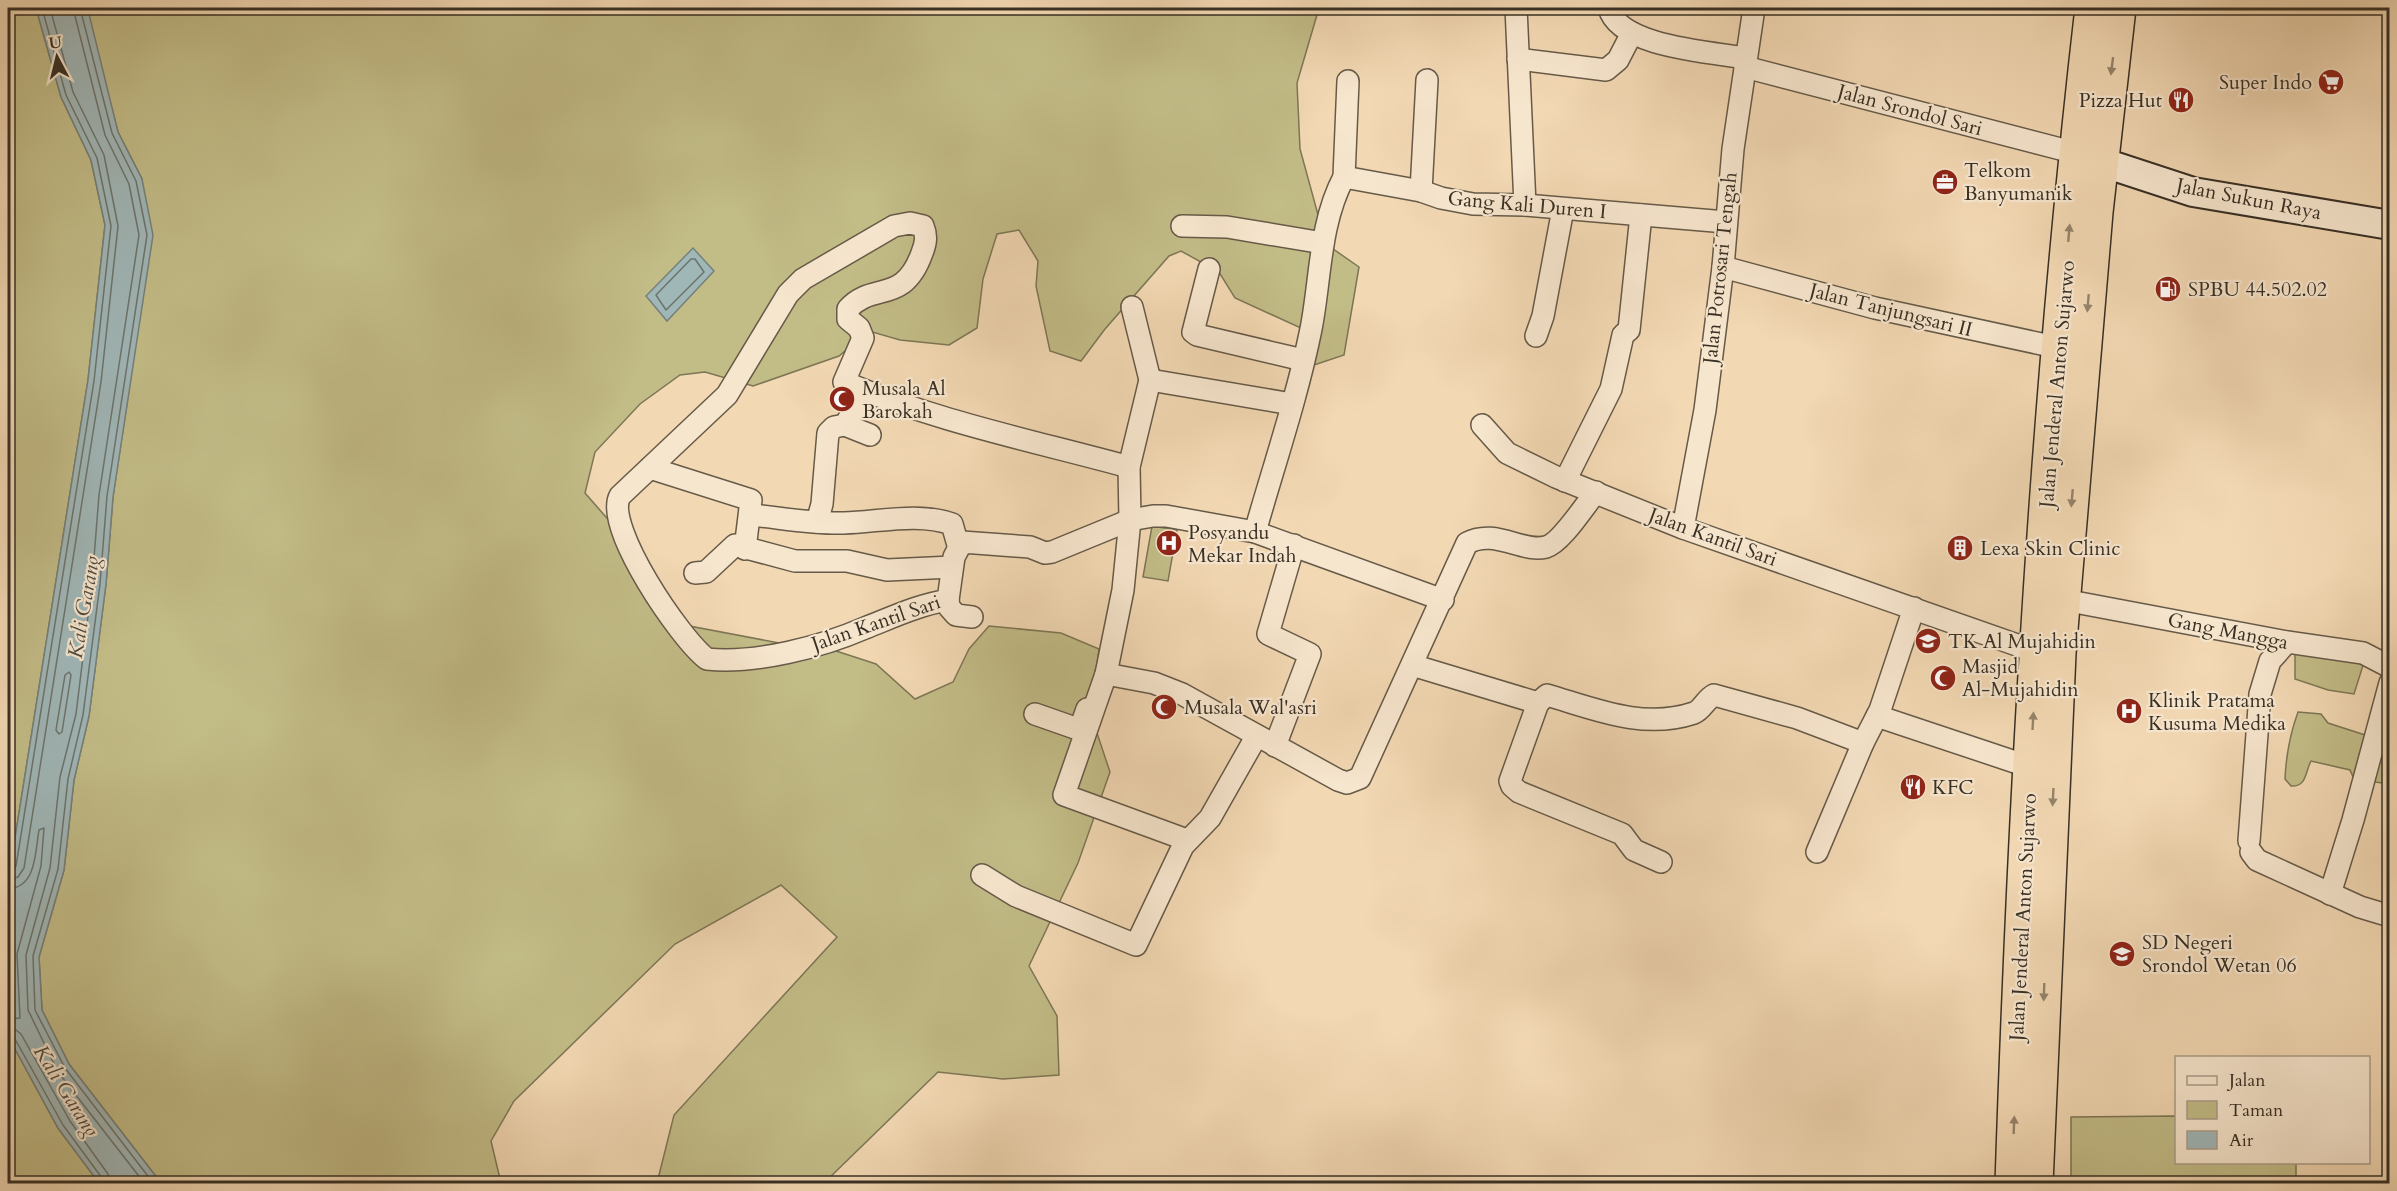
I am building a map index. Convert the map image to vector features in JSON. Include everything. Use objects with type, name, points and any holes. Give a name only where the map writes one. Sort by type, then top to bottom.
[{"type":"highway","points":[[2088,157],[2092,8]]},
{"type":"highway","points":[[2088,157],[2119,8]]},
{"type":"highway","name":"Jalan Jenderal Anton Sujarwo","points":[[2012,1184],[2038,839],[2060,348],[2088,157]]},
{"type":"highway","name":"Jalan Jenderal Anton Sujarwo","points":[[2036,1184],[2038,839],[2030,767],[2048,652],[2064,600],[2088,157]]},
{"type":"street","points":[[1516,8],[1525,205]]},
{"type":"street","points":[[1518,59],[1606,70],[1618,60],[1632,33],[1616,22],[1609,8]]},
{"type":"street","name":"Jalan Potrosari Tengah","points":[[1683,528],[1705,410],[1723,267],[1732,149],[1754,8]]},
{"type":"street","name":"Jalan Srondol Sari","points":[[1632,33],[1649,41],[1745,62],[2088,157]]},
{"type":"street","points":[[1421,191],[1427,80]]},
{"type":"street","points":[[1255,532],[1304,360],[1323,243],[1341,183],[1348,81]]},
{"type":"street","name":"Jalan Sukun Raya","points":[[2088,157],[2193,192],[2390,225]]},
{"type":"street","name":"Gang Kali Duren I","points":[[1341,183],[1421,191],[1441,198],[1473,204],[1525,205],[1726,222]]},
{"type":"street","points":[[1536,336],[1543,316],[1563,209]]},
{"type":"street","points":[[1565,481],[1611,389],[1623,335],[1629,330],[1641,215]]},
{"type":"street","name":"Jalan Kantil Sari","points":[[864,391],[844,382],[863,338],[859,328],[848,319],[848,309],[861,298],[896,287],[910,277],[926,243],[923,226],[910,223],[894,226],[803,279],[782,302],[727,395],[617,502],[619,525],[625,543],[648,581],[692,643],[707,659],[762,656],[820,645],[909,609],[948,600],[960,556]]},
{"type":"street","points":[[1182,226],[1227,227],[1323,243]]},
{"type":"street","name":"Jalan Tanjungsari II","points":[[1723,267],[1875,308],[2060,348]]},
{"type":"street","points":[[1209,269],[1193,332],[1197,335],[1304,360]]},
{"type":"street","points":[[1132,307],[1150,380],[1129,467],[1130,520],[1123,590],[1104,679],[1064,795],[1187,840],[1192,839],[1266,741],[1310,654],[1268,634],[1294,545]]},
{"type":"street","points":[[1150,380],[1292,404]]},
{"type":"street","points":[[845,425],[864,391],[970,424],[1129,467]]},
{"type":"street","points":[[817,522],[822,504],[828,433],[834,427],[845,425],[870,435]]},
{"type":"street","name":"Jalan Kantil Sari","points":[[1482,425],[1508,453],[1565,481],[1683,528],[2048,652]]},
{"type":"street","points":[[650,468],[746,498],[752,504],[745,549]]},
{"type":"street","points":[[1104,679],[1154,682],[1182,694],[1347,783],[1360,778],[1467,543],[1477,538],[1492,538],[1545,547],[1556,541],[1596,492]]},
{"type":"street","points":[[751,515],[817,522],[913,519],[945,522],[952,524],[960,556]]},
{"type":"street","points":[[960,556],[967,541],[1030,547],[1045,553],[1098,536],[1130,520],[1166,516],[1255,532],[1443,600]]},
{"type":"street","points":[[695,573],[711,568],[735,545],[795,561],[847,561],[887,570],[960,556]]},
{"type":"street","points":[[948,600],[949,607],[956,615],[972,617]]},
{"type":"street","name":"Gang Mangga","points":[[2064,600],[2287,642],[2363,653],[2390,667]]},
{"type":"street","points":[[1816,852],[1863,743],[1878,716],[1914,608]]},
{"type":"street","points":[[744,668],[829,653],[853,644],[862,636],[864,629]]},
{"type":"street","points":[[2287,642],[2270,661],[2260,694],[2250,846],[2258,860],[2330,894],[2390,916]]},
{"type":"street","points":[[1412,665],[1538,703]]},
{"type":"street","points":[[1035,714],[1075,728],[1079,727],[1093,691],[1104,679]]},
{"type":"street","points":[[2330,894],[2390,684]]},
{"type":"street","points":[[1661,862],[1634,850],[1622,834],[1519,792],[1512,786],[1510,781],[1538,703],[1547,695],[1629,719],[1651,720],[1696,713],[1714,695],[1797,718],[1863,743]]},
{"type":"street","points":[[1878,716],[2030,767]]},
{"type":"street","points":[[982,875],[1016,896],[1136,945],[1187,840]]},
{"type":"green space","points":[[8,8],[36,8],[61,97],[91,160],[105,225],[88,380],[8,882]]},
{"type":"green space","points":[[85,8],[1319,8],[1297,83],[1300,149],[1326,244],[1359,267],[1344,355],[1311,366],[1301,328],[1235,298],[1219,272],[1181,251],[1169,256],[1105,329],[1081,361],[1050,351],[1036,286],[1038,261],[1019,230],[997,234],[983,279],[977,328],[949,345],[900,340],[869,331],[839,356],[753,386],[705,372],[680,375],[640,404],[595,452],[585,493],[654,572],[679,624],[795,646],[830,649],[876,664],[915,699],[953,682],[969,649],[989,626],[1061,633],[1099,649],[1091,715],[1110,772],[1078,863],[1029,966],[1057,1016],[1059,1075],[1003,1079],[938,1072],[824,1183],[657,1183],[674,1115],[837,937],[781,885],[675,944],[514,1101],[491,1141],[501,1183],[161,1183],[69,1064],[42,1010],[39,957],[64,870],[74,780],[89,716],[106,584],[113,497],[135,349],[142,179],[118,132]]},
{"type":"green space","points":[[1152,526],[1177,530],[1168,581],[1143,577]]},
{"type":"green space","points":[[2295,649],[2365,659],[2354,694],[2328,690],[2295,679]]},
{"type":"green space","points":[[2298,712],[2321,714],[2328,723],[2365,735],[2380,759],[2389,762],[2389,784],[2354,779],[2350,770],[2311,761],[2303,781],[2296,786],[2291,786],[2285,779],[2287,753]]},
{"type":"green space","points":[[8,1036],[58,1128],[99,1183],[8,1183]]},
{"type":"green space","points":[[2175,1116],[2175,1164],[2296,1164],[2296,1183],[2071,1183],[2071,1117]]},
{"type":"water","name":"Kali Garang","points":[[36,8],[85,8],[89,14],[118,132],[142,179],[153,235],[113,497],[106,584],[89,716],[74,780],[64,870],[39,957],[42,1010],[69,1064],[161,1183],[99,1183],[58,1128],[8,1036],[8,882],[88,380],[105,225],[91,160],[61,97]]},
{"type":"water","points":[[693,248],[714,271],[667,321],[646,296]]},
{"type":"place","name":"Super Indo","points":[[2331,82]]},
{"type":"place","name":"Pizza Hut","points":[[2181,100]]},
{"type":"place","name":"Telkom Banyumanik","points":[[1945,182]]},
{"type":"place","name":"SPBU 44.502.02","points":[[2168,289]]},
{"type":"place","name":"Musala Al Barokah","points":[[842,399]]},
{"type":"place","name":"Posyandu Mekar Indah","points":[[1169,543]]},
{"type":"place","name":"Lexa Skin Clinic","points":[[1960,548]]},
{"type":"place","name":"TK Al Mujahidin","points":[[1928,641]]},
{"type":"place","name":"Masjid Al-Mujahidin","points":[[1943,678]]},
{"type":"place","name":"Musala Wal'asri","points":[[1164,707]]},
{"type":"place","name":"Klinik Pratama Kusuma Medika","points":[[2129,711]]},
{"type":"place","name":"KFC","points":[[1913,787]]},
{"type":"place","name":"SD Negeri Srondol Wetan 06","points":[[2122,954]]}]
